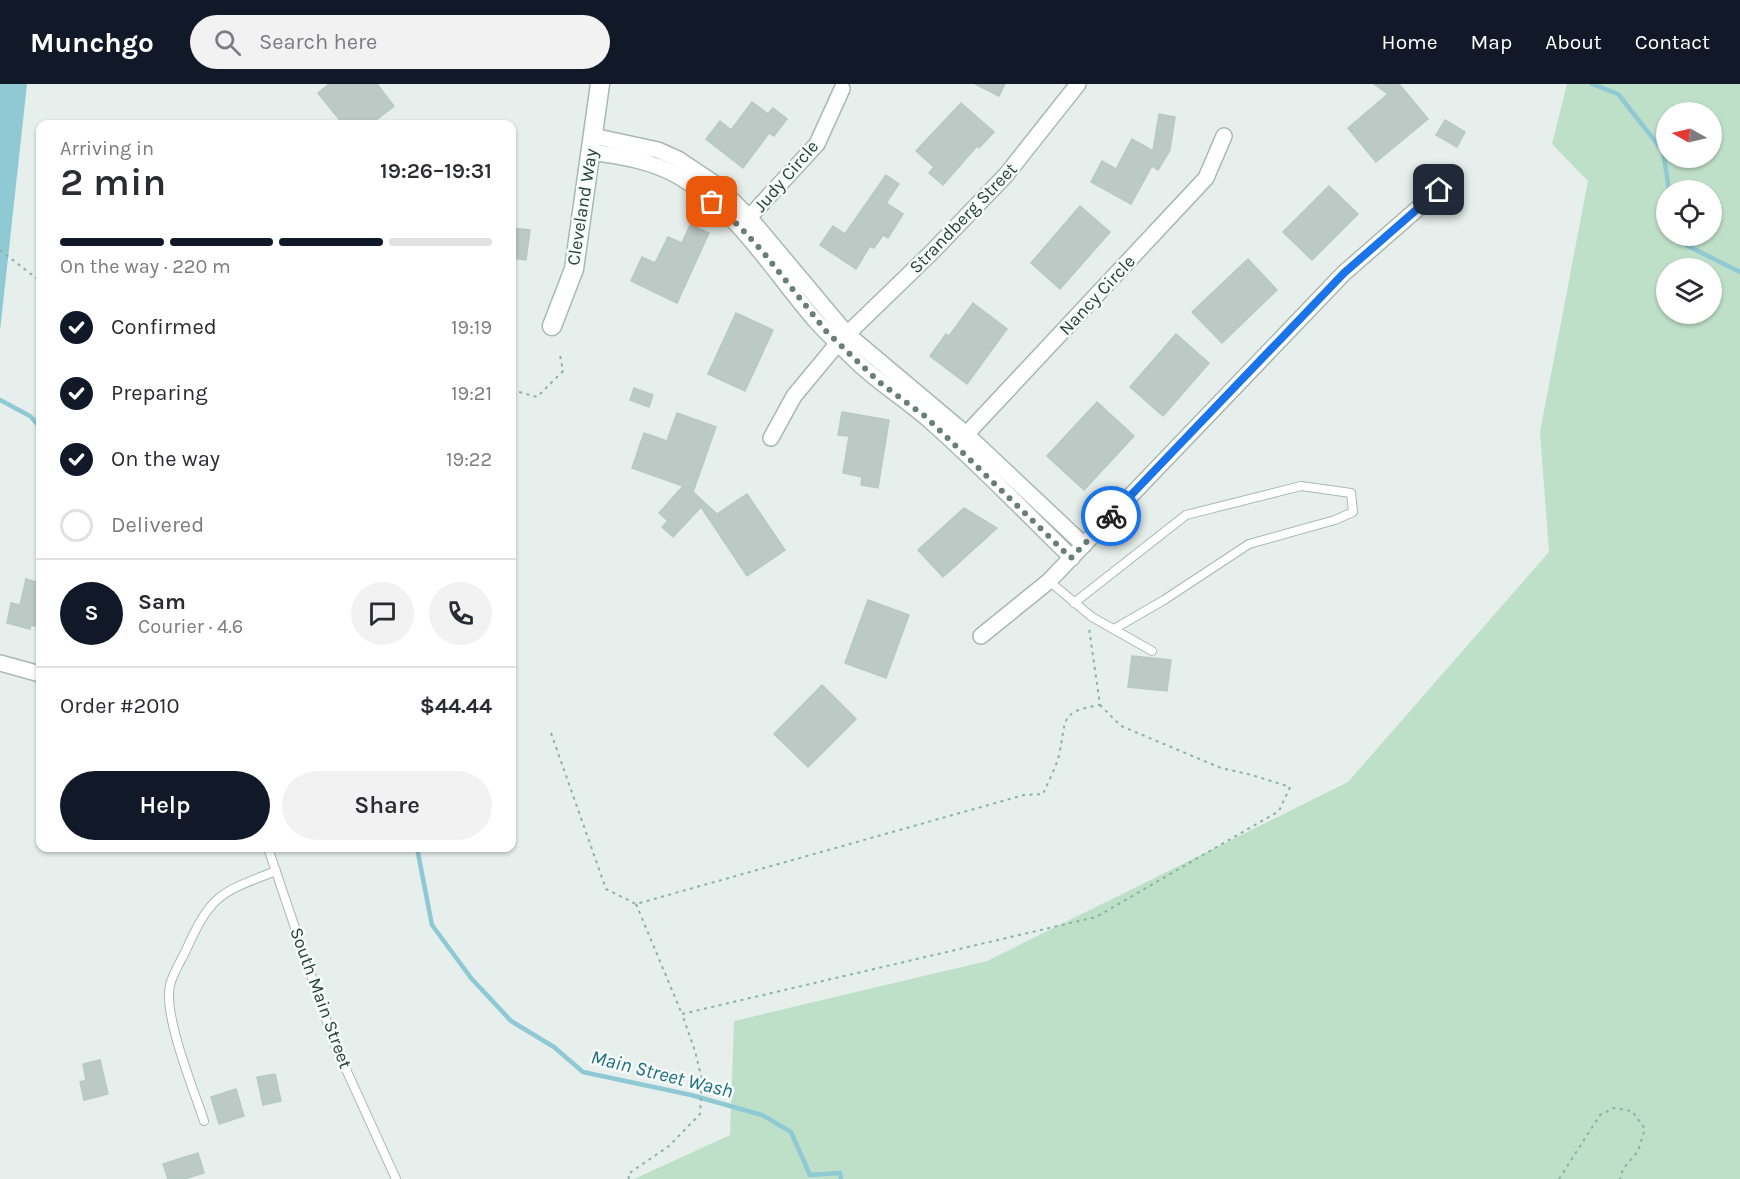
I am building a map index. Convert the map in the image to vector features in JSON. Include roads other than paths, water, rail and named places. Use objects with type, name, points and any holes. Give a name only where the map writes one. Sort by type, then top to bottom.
[{"type":"street","name":"Cleveland Way","points":[[552,326],[574,268],[600,84]]},
{"type":"street","name":"Strandberg Street","points":[[771,438],[794,396],[842,338],[932,252],[1006,175],[1078,84]]},
{"type":"street","name":"Judy Circle","points":[[744,222],[817,144],[842,89]]},
{"type":"street","name":"Nancy Circle","points":[[961,440],[1206,178],[1224,136]]},
{"type":"street","points":[[592,144],[678,176],[744,222],[763,252],[815,321],[842,338],[879,382],[961,440],[1084,545]]},
{"type":"street","points":[[981,636],[1049,581],[1344,273],[1439,190]]},
{"type":"street","points":[[961,440],[1071,558]]},
{"type":"street","points":[[0,663],[36,673]]},
{"type":"lane","points":[[1074,603],[1186,515],[1301,486],[1351,493],[1353,512],[1335,520],[1249,544],[1164,600],[1114,629]]},
{"type":"lane","points":[[1049,581],[1085,611],[1152,651]]},
{"type":"lane","name":"South Main Street","points":[[269,852],[334,1043],[396,1179]]},
{"type":"lane","points":[[204,1121],[175,1029],[170,985],[198,924],[214,900],[232,888],[276,871]]},
{"type":"water","points":[[0,84],[27,84],[0,331]]},
{"type":"waterway","points":[[1592,84],[1618,94],[1663,151],[1667,180]]},
{"type":"waterway","points":[[1688,246],[1740,272]]},
{"type":"waterway","name":"Main Street Wash","points":[[0,400],[30,416],[36,423]]},
{"type":"waterway","name":"Main Street Wash","points":[[418,852],[432,925],[471,978],[511,1021],[554,1047],[583,1072],[691,1095],[762,1115],[791,1132],[810,1175],[840,1173],[841,1179]]}]
